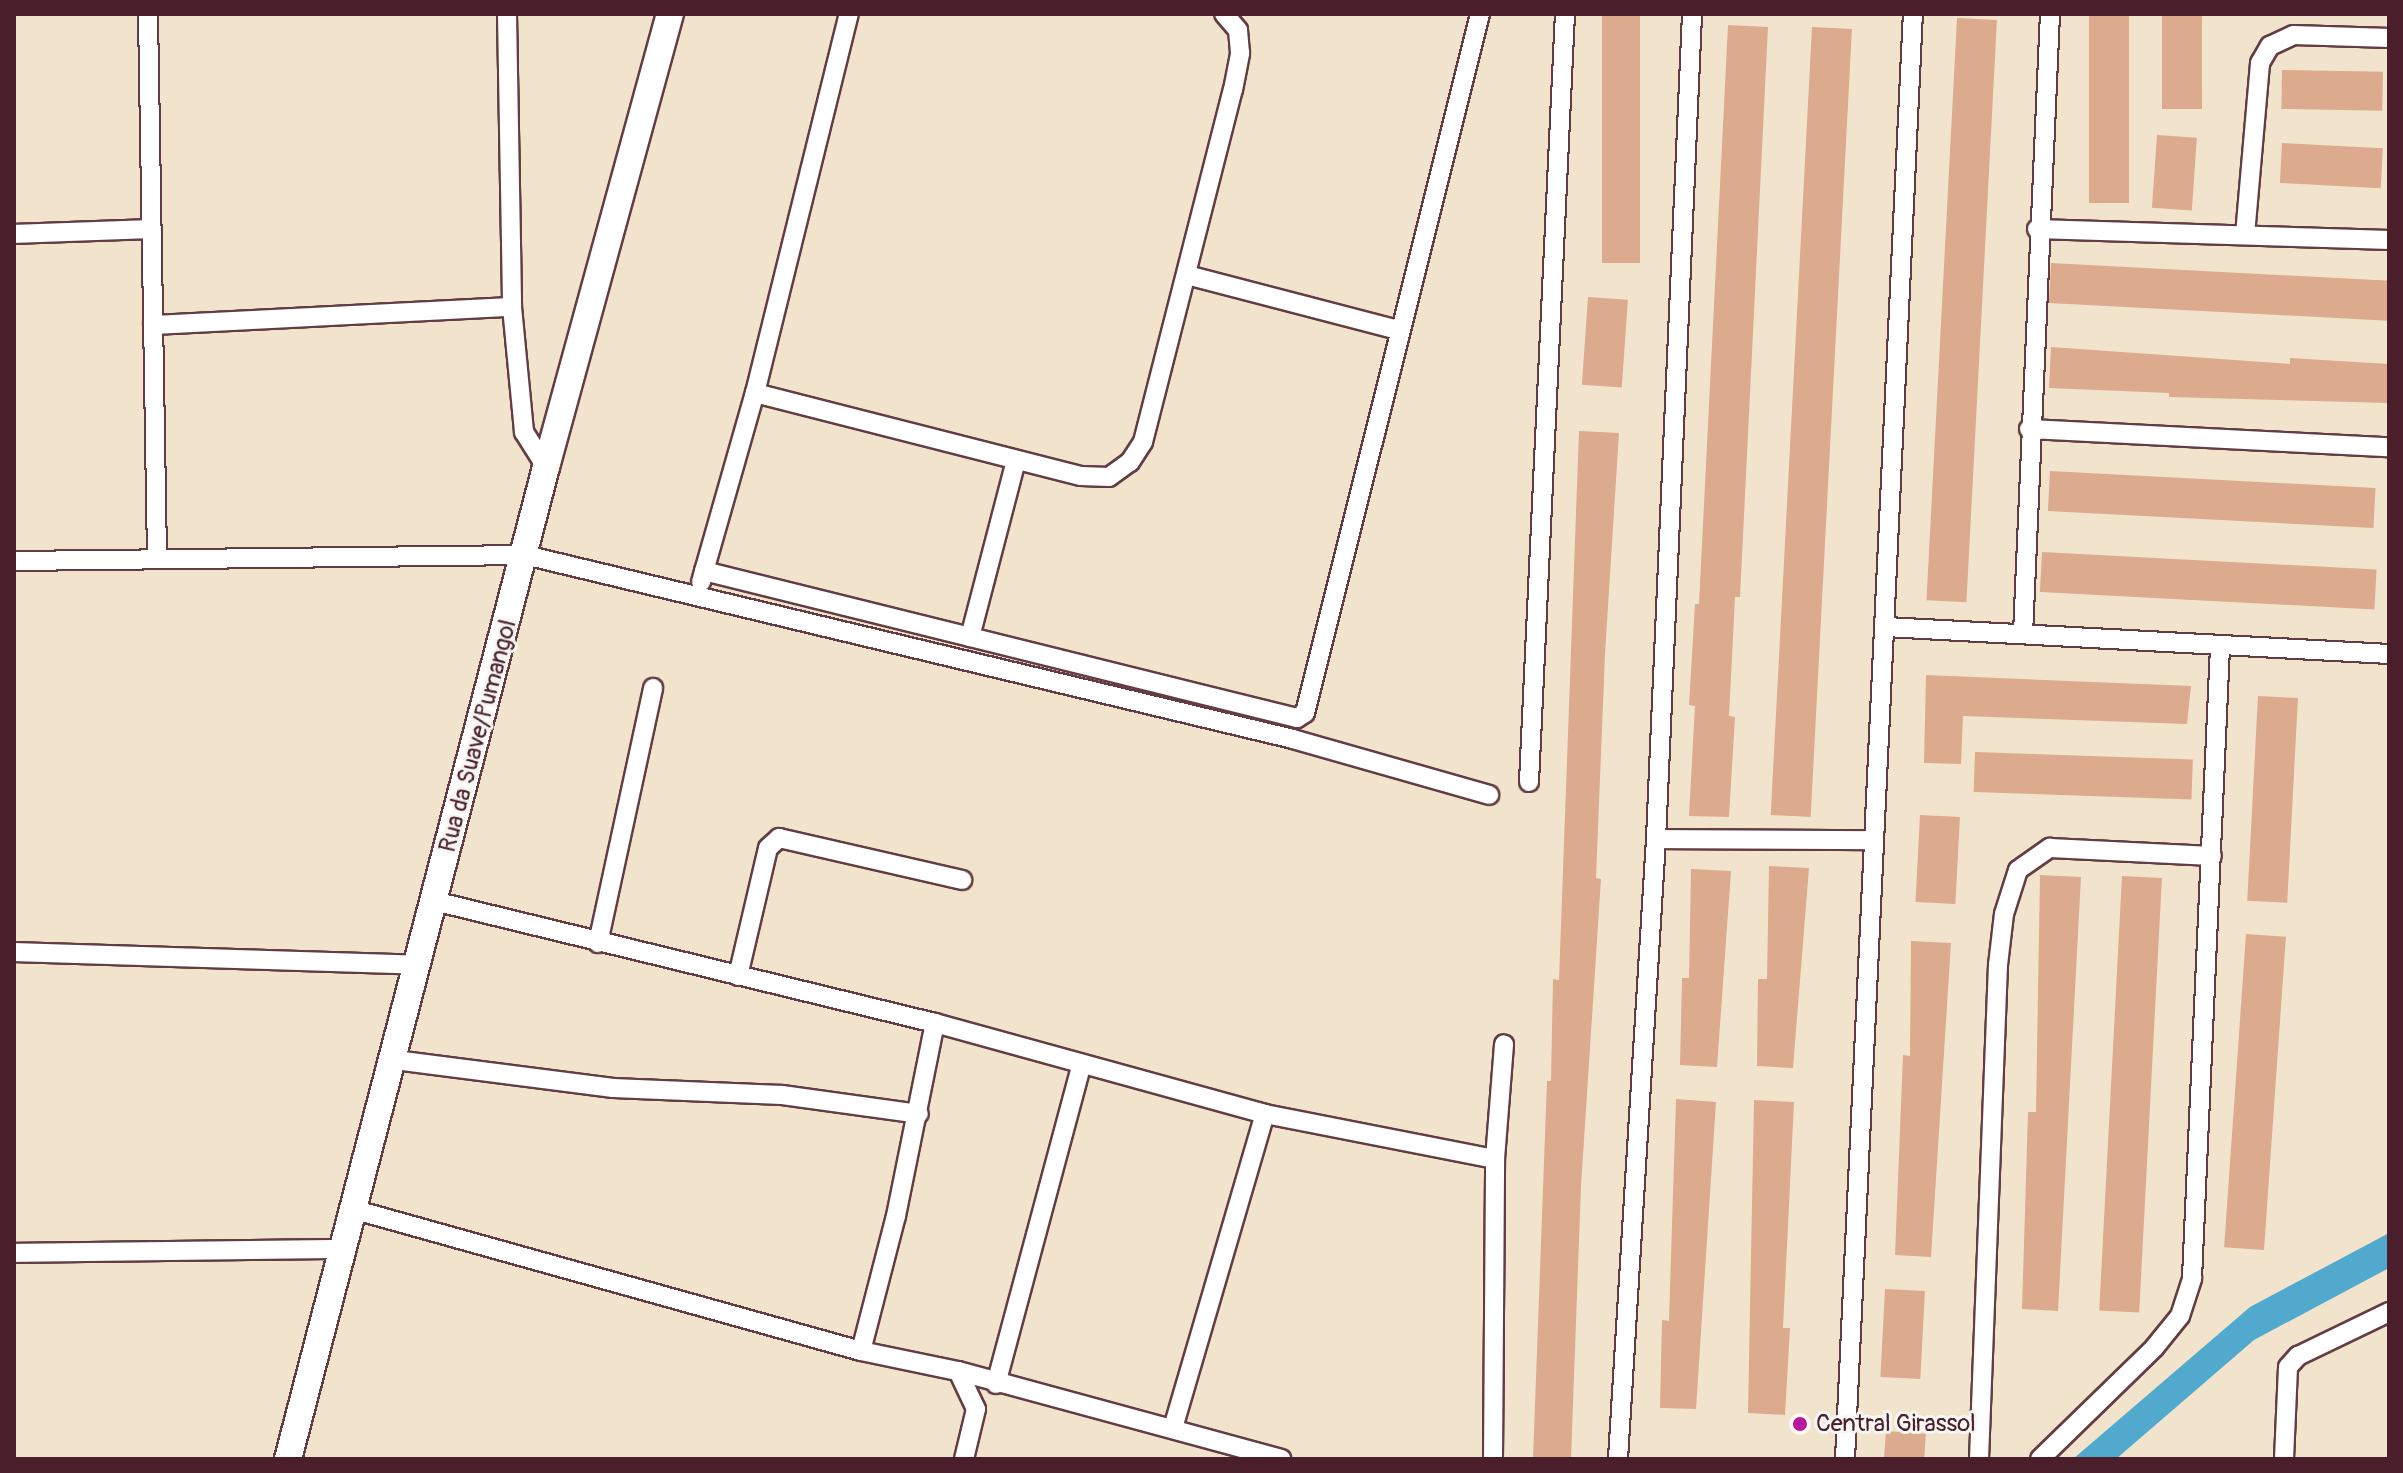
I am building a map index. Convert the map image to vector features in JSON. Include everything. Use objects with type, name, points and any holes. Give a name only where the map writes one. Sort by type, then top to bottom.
[{"type":"street","points":[[148,14],[157,559]]},
{"type":"street","points":[[507,14],[512,307],[524,432],[546,467]]},
{"type":"street","name":"Rua da Suave/Pumangol","points":[[288,1459],[352,1209],[395,1060],[546,467],[670,14]]},
{"type":"street","points":[[697,596],[755,393],[849,14]]},
{"type":"street","points":[[755,393],[1081,476],[1109,477],[1130,462],[1143,442],[1240,53],[1238,30],[1224,14]]},
{"type":"street","points":[[704,571],[1297,718],[1305,713],[1398,330],[1480,14]]},
{"type":"street","points":[[1529,782],[1565,14]]},
{"type":"street","points":[[1618,1459],[1656,839],[1692,14]]},
{"type":"street","points":[[1845,1459],[1913,14]]},
{"type":"street","points":[[2023,634],[2037,229],[2050,14]]},
{"type":"street","points":[[2245,235],[2260,63],[2270,46],[2294,35],[2389,38]]},
{"type":"street","points":[[14,234],[150,229]]},
{"type":"street","points":[[2037,229],[2389,240]]},
{"type":"street","points":[[1187,275],[1398,330]]},
{"type":"street","points":[[153,325],[512,307]]},
{"type":"street","points":[[2029,429],[2389,447]]},
{"type":"street","points":[[970,637],[1016,460]]},
{"type":"street","points":[[14,561],[525,555],[1293,739],[1489,795]]},
{"type":"street","points":[[1886,627],[2389,654]]},
{"type":"street","points":[[2040,1459],[2154,1348],[2180,1316],[2192,1278],[2220,647]]},
{"type":"street","points":[[598,943],[653,688]]},
{"type":"street","points":[[738,976],[768,848],[779,838],[962,880]]},
{"type":"street","points":[[1656,839],[1874,840]]},
{"type":"street","points":[[1979,1459],[1998,965],[2004,914],[2018,870],[2050,848],[2212,856]]},
{"type":"street","points":[[434,901],[935,1023],[1081,1066],[1265,1114],[1495,1159]]},
{"type":"street","points":[[14,952],[418,965]]},
{"type":"street","points":[[861,1351],[919,1114],[935,1023]]},
{"type":"street","points":[[1493,1459],[1495,1159],[1504,1044]]},
{"type":"street","points":[[395,1060],[613,1088],[782,1095],[919,1114]]},
{"type":"street","points":[[996,1384],[1081,1066]]},
{"type":"street","points":[[1173,1428],[1265,1114]]},
{"type":"street","points":[[352,1209],[861,1351],[958,1371],[996,1384],[1173,1428],[1281,1459]]},
{"type":"street","points":[[14,1253],[343,1249]]},
{"type":"street","points":[[2284,1459],[2288,1367],[2298,1356],[2389,1312]]},
{"type":"street","points":[[958,1371],[976,1409],[964,1459]]},
{"type":"water","points":[[2389,1233],[2389,1268],[2254,1340],[2116,1459],[2073,1459],[2250,1307]]},
{"type":"building","points":[[1602,14],[1640,14],[1640,263],[1602,263]]},
{"type":"building","points":[[2089,14],[2129,14],[2129,203],[2089,203]]},
{"type":"building","points":[[2162,14],[2202,14],[2202,109],[2162,109]]},
{"type":"building","points":[[1957,18],[1997,20],[1966,602],[1926,600]]},
{"type":"building","points":[[1728,25],[1768,27],[1740,597],[1735,597],[1729,716],[1735,717],[1729,817],[1689,816],[1695,706],[1689,705],[1695,604],[1699,604]]},
{"type":"building","points":[[1812,27],[1852,29],[1811,817],[1771,815]]},
{"type":"building","points":[[2282,70],[2383,72],[2382,111],[2281,109]]},
{"type":"building","points":[[2157,135],[2197,138],[2192,211],[2152,208]]},
{"type":"building","points":[[2282,143],[2383,148],[2381,188],[2280,183]]},
{"type":"building","points":[[2051,263],[2389,281],[2387,321],[2049,303]]},
{"type":"building","points":[[1588,297],[1628,300],[1622,388],[1582,385]]},
{"type":"building","points":[[2051,347],[2290,364],[2290,358],[2389,364],[2388,403],[2169,397],[2169,393],[2049,388]]},
{"type":"building","points":[[1579,431],[1619,433],[1605,654],[1596,878],[1601,879],[1581,1186],[1571,1459],[1533,1459],[1547,1081],[1551,1081],[1553,979],[1559,980]]},
{"type":"building","points":[[2050,471],[2376,488],[2373,528],[2048,511]]},
{"type":"building","points":[[2042,552],[2377,570],[2374,609],[2040,592]]},
{"type":"building","points":[[1926,675],[2191,686],[2187,724],[1963,716],[1961,764],[1924,763]]},
{"type":"building","points":[[2258,696],[2298,698],[2287,903],[2247,901]]},
{"type":"building","points":[[1975,752],[2193,760],[2191,800],[1974,792]]},
{"type":"building","points":[[1920,815],[1960,817],[1955,904],[1915,902]]},
{"type":"building","points":[[1769,866],[1809,868],[1793,1068],[1757,1066],[1758,979],[1767,979]]},
{"type":"building","points":[[1691,869],[1731,871],[1717,1067],[1680,1065],[1682,978],[1689,978]]},
{"type":"building","points":[[2040,875],[2081,877],[2058,1311],[2022,1309],[2028,1112],[2036,1112]]},
{"type":"building","points":[[2122,876],[2162,878],[2139,1312],[2099,1310]]},
{"type":"building","points":[[2246,934],[2286,937],[2264,1250],[2224,1247]]},
{"type":"building","points":[[1911,941],[1951,943],[1931,1257],[1895,1255],[1903,1055],[1910,1056]]},
{"type":"building","points":[[1676,1099],[1716,1102],[1696,1409],[1660,1408],[1662,1320],[1669,1321]]},
{"type":"building","points":[[1754,1100],[1794,1102],[1783,1328],[1790,1328],[1785,1415],[1748,1413]]},
{"type":"building","points":[[1885,1289],[1925,1291],[1920,1379],[1880,1377]]},
{"type":"building","points":[[1886,1431],[1926,1434],[1924,1459],[1884,1459]]},
{"type":"place","name":"Central Girassol","points":[[1800,1424]]}]
